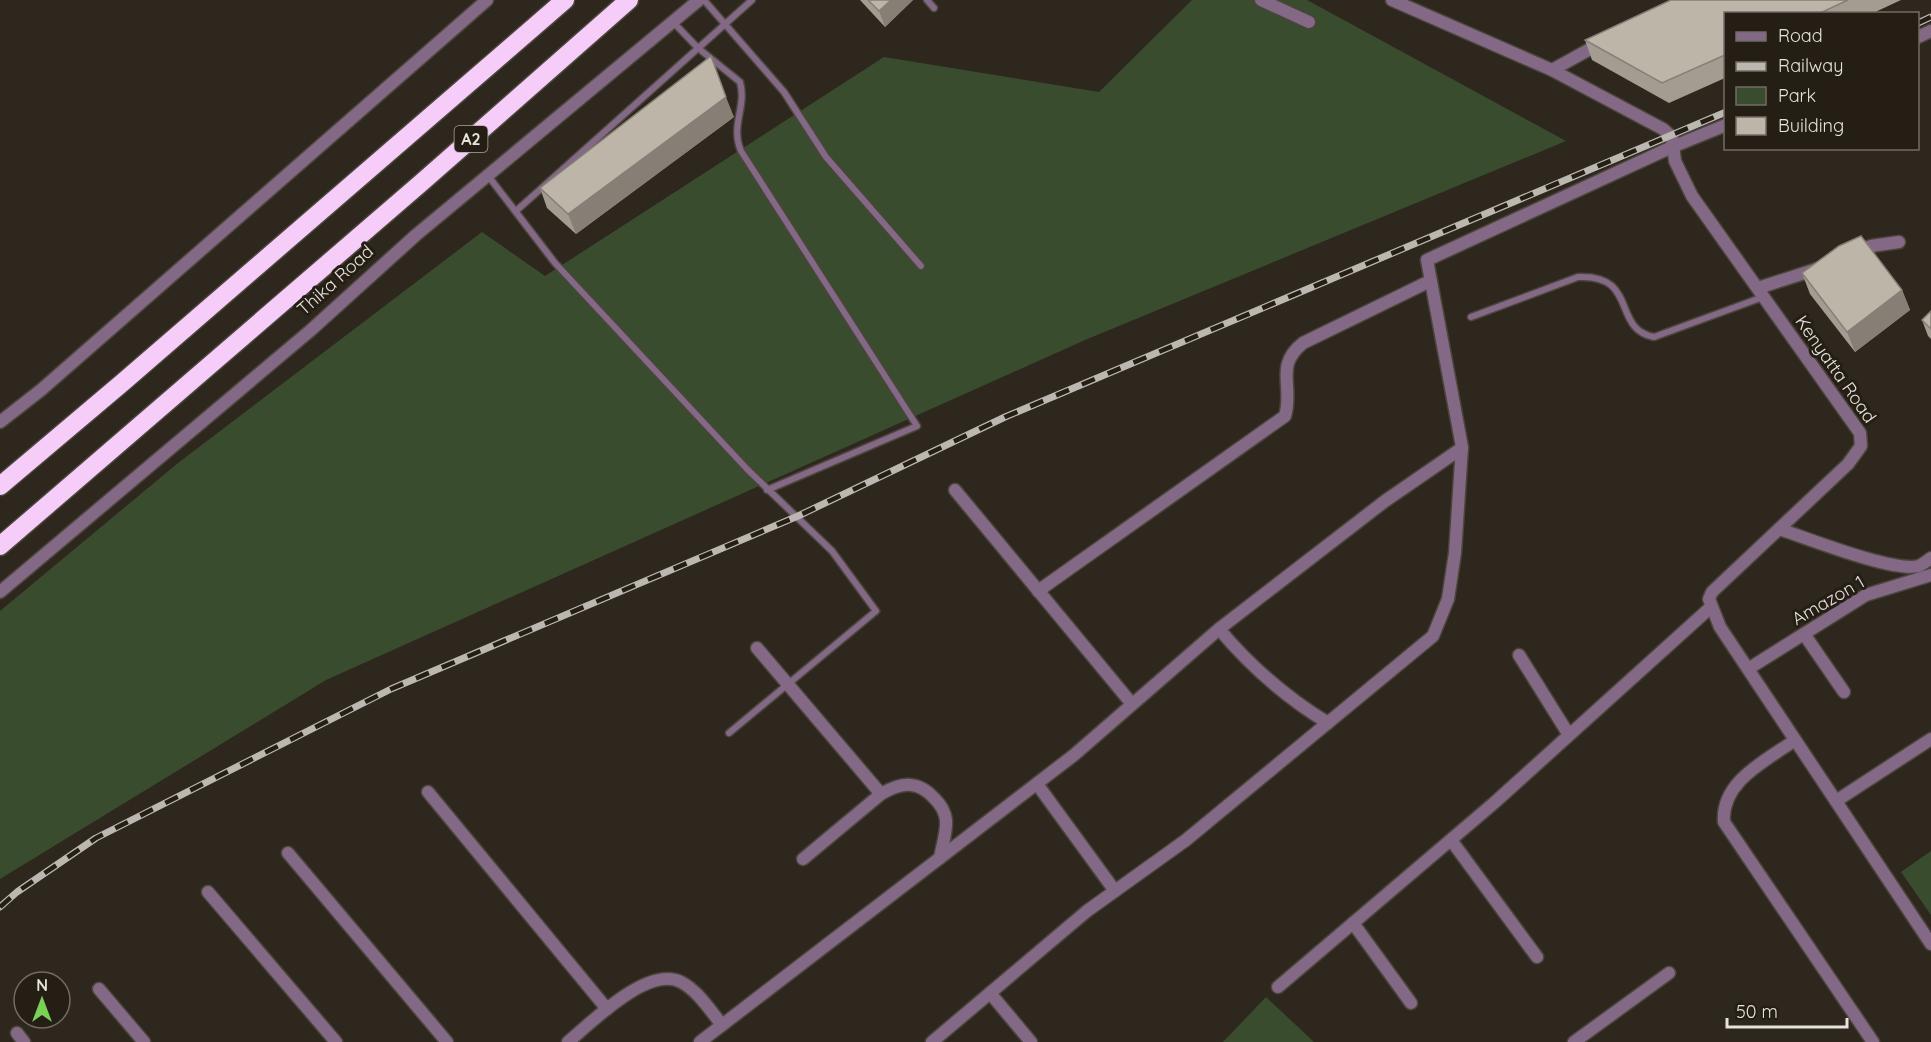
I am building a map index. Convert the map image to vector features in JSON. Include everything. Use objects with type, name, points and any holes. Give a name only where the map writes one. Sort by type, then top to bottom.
[{"type":"highway","name":"A2","points":[[0,486],[564,0]]},
{"type":"highway","name":"Thika Road","points":[[0,546],[422,183],[629,0]]},
{"type":"street","points":[[0,422],[41,390],[487,0]]},
{"type":"street","name":"Thika Road","points":[[0,592],[311,330],[416,235],[702,0]]},
{"type":"street","points":[[1261,0],[1309,21]]},
{"type":"street","name":"Kenyatta Road","points":[[1392,0],[1552,70],[1658,125],[1672,137],[1675,161],[1692,196],[1862,439],[1856,456],[1712,591],[1709,599],[1711,607]]},
{"type":"street","points":[[1552,70],[1612,38]]},
{"type":"street","points":[[932,1042],[1115,891],[1186,840],[1423,646],[1440,626],[1448,599],[1455,553],[1462,448],[1427,260],[1672,147],[1724,125]]},
{"type":"street","points":[[1761,292],[1871,246],[1899,242]]},
{"type":"street","points":[[1038,591],[1285,416],[1289,402],[1285,375],[1287,363],[1292,352],[1303,343],[1430,281]]},
{"type":"street","points":[[700,1042],[1074,755],[1219,629],[1385,501],[1462,448]]},
{"type":"street","points":[[955,490],[1132,704]]},
{"type":"street","points":[[1779,529],[1886,563],[1912,566],[1920,565],[1931,558]]},
{"type":"street","name":"Amazon 1","points":[[1749,669],[1866,595],[1931,575]]},
{"type":"street","points":[[1278,987],[1451,840],[1711,607],[1720,627],[1931,944]]},
{"type":"street","points":[[1219,629],[1266,680],[1295,703],[1328,723]]},
{"type":"street","points":[[1804,634],[1844,692]]},
{"type":"street","points":[[757,648],[880,794]]},
{"type":"street","points":[[1520,655],[1569,735]]},
{"type":"street","points":[[1836,801],[1931,739]]},
{"type":"street","points":[[1795,740],[1737,784],[1727,798],[1724,822],[1873,1042]]},
{"type":"street","points":[[803,859],[880,794],[894,787],[914,784],[926,789],[945,812],[946,823],[940,858]]},
{"type":"street","points":[[1037,784],[1115,891]]},
{"type":"street","points":[[428,792],[607,1009]]},
{"type":"street","points":[[1451,840],[1537,957]]},
{"type":"street","points":[[288,853],[447,1042]]},
{"type":"street","points":[[208,892],[336,1042]]},
{"type":"street","points":[[1353,923],[1411,1003]]},
{"type":"street","points":[[1574,1042],[1669,973]]},
{"type":"street","points":[[568,1042],[607,1009],[642,985],[657,979],[669,978],[682,982],[701,999],[722,1025]]},
{"type":"street","points":[[99,989],[144,1042]]},
{"type":"street","points":[[990,993],[1031,1042]]},
{"type":"lane","points":[[702,0],[784,92],[826,157],[921,266]]},
{"type":"lane","points":[[516,211],[752,0]]},
{"type":"lane","points":[[927,0],[934,8]]},
{"type":"lane","points":[[673,22],[698,48],[740,82],[742,99],[735,132],[741,151],[773,197],[917,426],[767,490]]},
{"type":"lane","points":[[489,177],[555,263],[767,490],[798,516],[832,551],[876,611],[729,733]]},
{"type":"lane","points":[[1470,317],[1578,277],[1595,277],[1610,283],[1620,295],[1632,326],[1641,334],[1654,336],[1761,292]]},
{"type":"green space","points":[[1192,0],[1307,0],[1566,141],[1085,340],[326,680],[0,879],[0,611],[178,463],[482,232],[545,276],[884,57],[1099,92]]},
{"type":"green space","points":[[1931,851],[1931,915],[1901,872]]},
{"type":"green space","points":[[1266,997],[1314,1042],[1223,1042]]},
{"type":"building","points":[[868,0],[891,0],[879,11]]},
{"type":"building","points":[[1671,0],[1848,0],[1822,12],[1724,12],[1724,55],[1662,83],[1585,40]]},
{"type":"building","points":[[711,56],[726,97],[568,214],[540,188]]},
{"type":"building","points":[[1861,236],[1902,290],[1847,332],[1802,273],[1839,246]]},
{"type":"building","points":[[1931,311],[1931,329],[1922,320]]},
{"type":"railway","points":[[1919,23],[1931,17]]},
{"type":"railway","points":[[0,907],[17,892],[96,838],[391,689],[798,516],[1005,417],[1724,113]]}]
